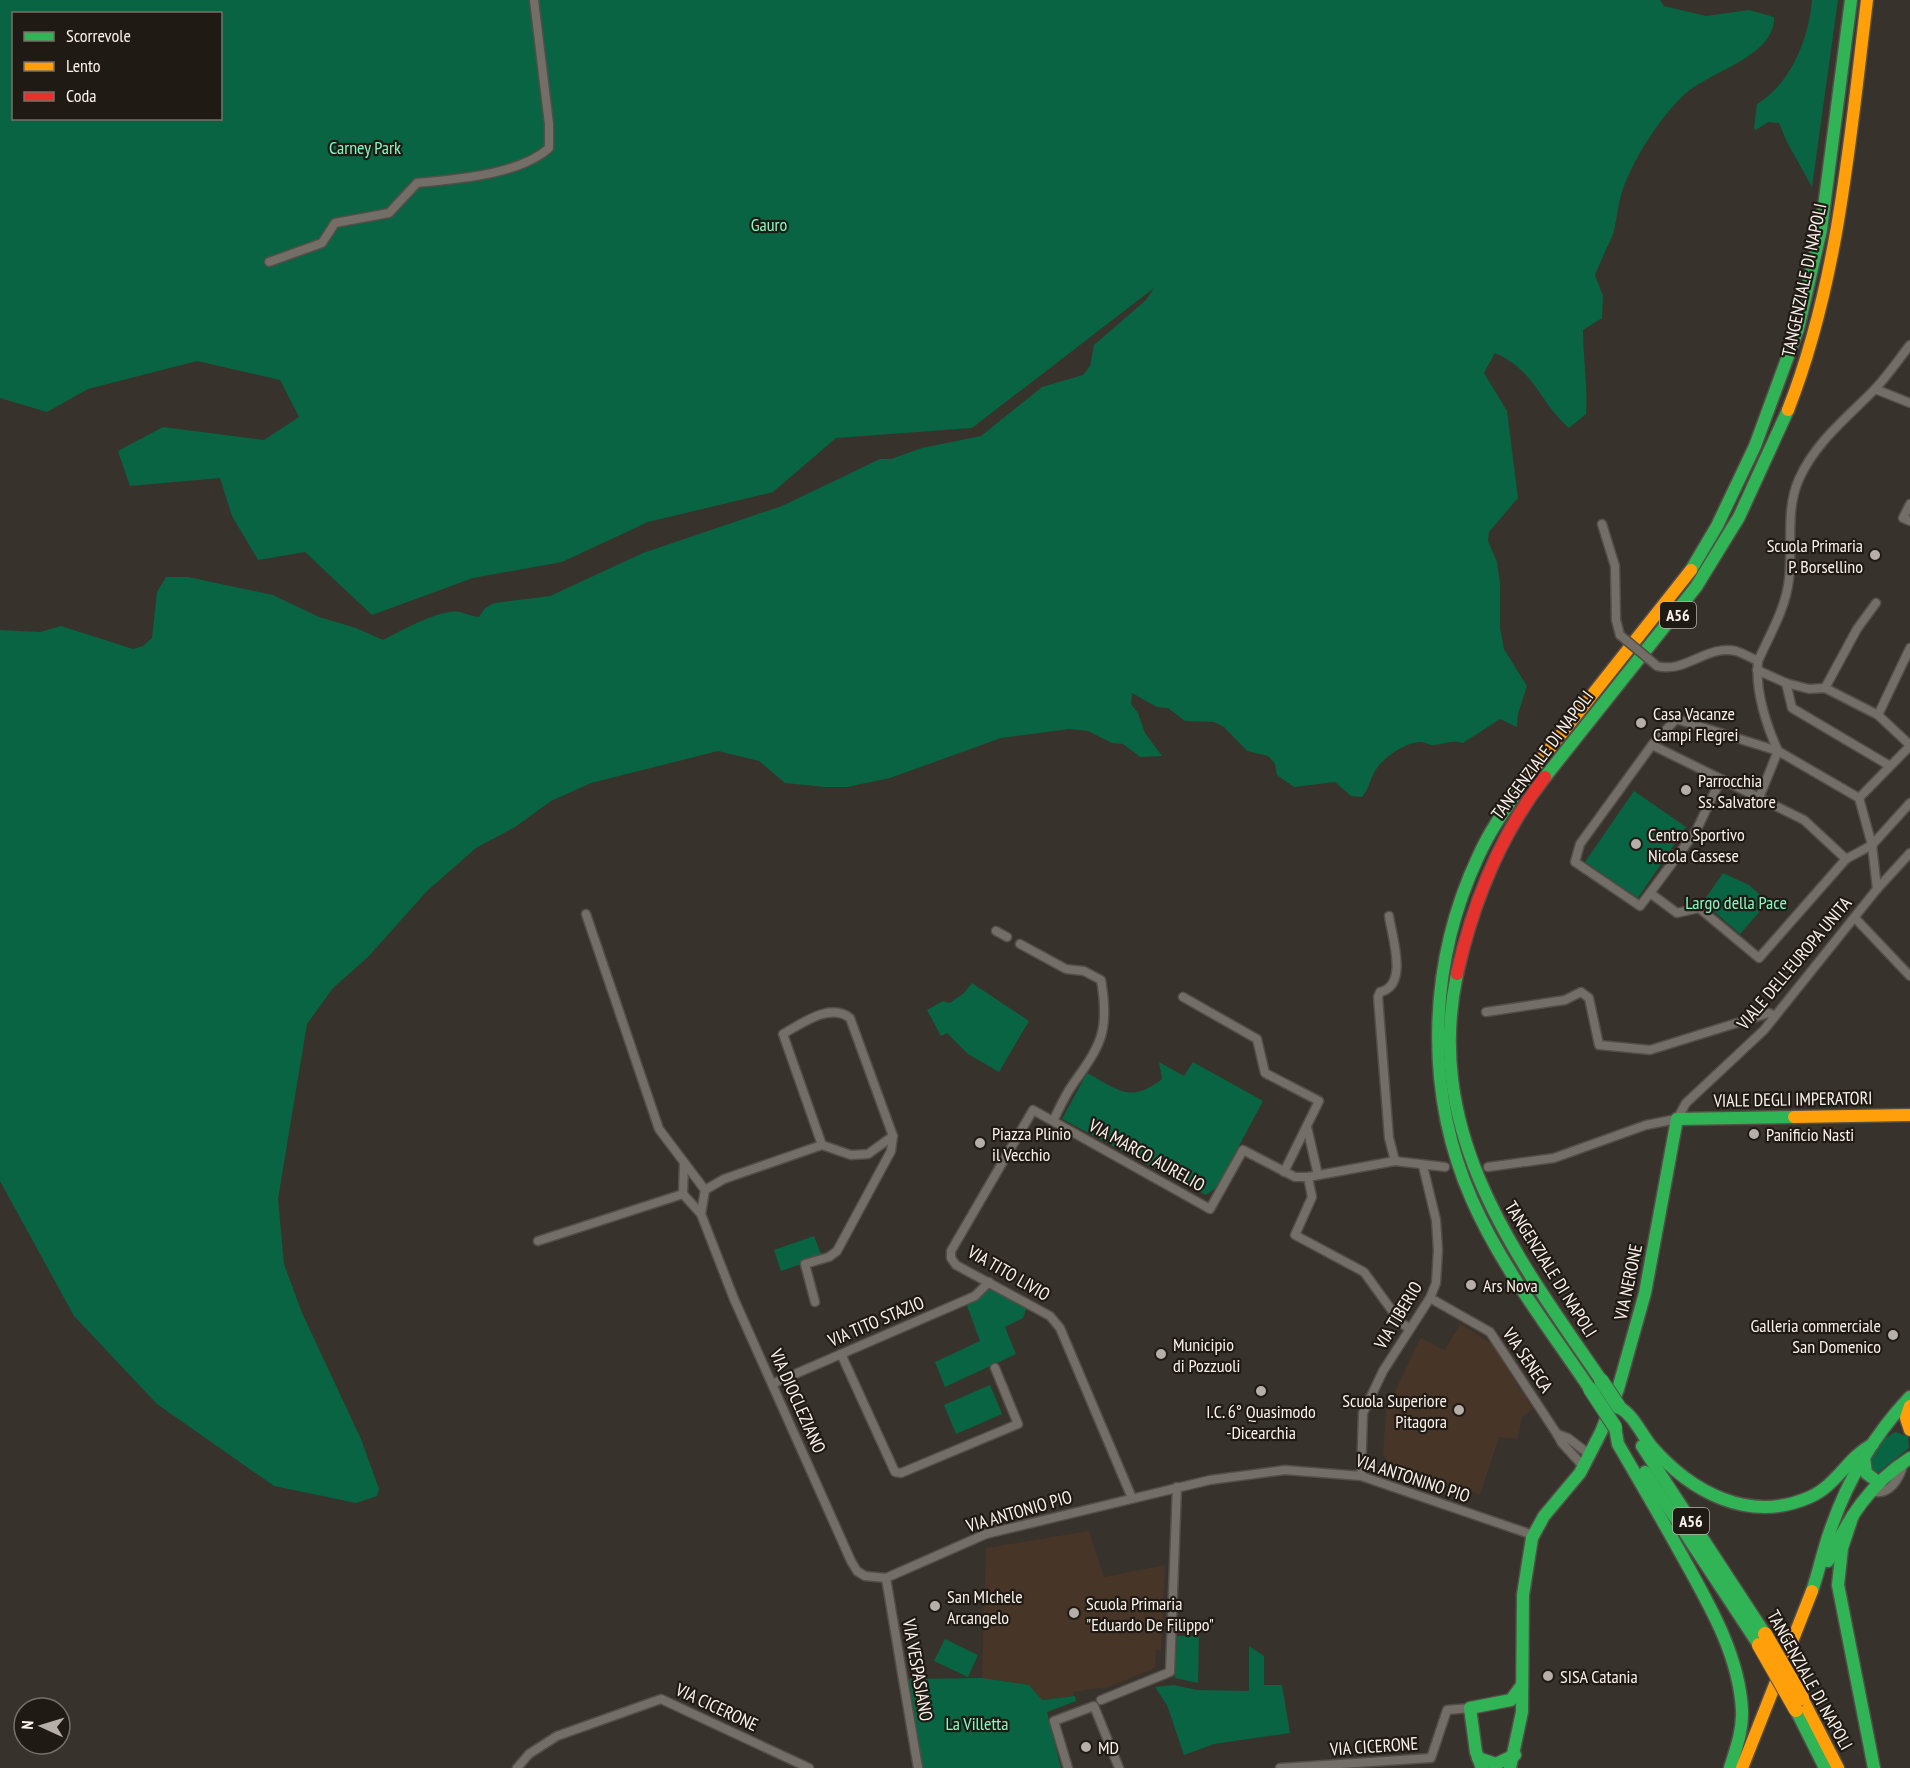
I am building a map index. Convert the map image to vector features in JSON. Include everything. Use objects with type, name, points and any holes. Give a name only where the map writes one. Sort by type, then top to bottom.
[{"type":"main road","name":"TANGENZIALE DI NAPOLI","points":[[1838,1768],[1762,1640],[1625,1421],[1619,1407],[1595,1385],[1504,1259],[1473,1202],[1457,1159],[1444,1108],[1438,1043],[1439,1010],[1446,952],[1464,890],[1491,831],[1538,763],[1697,562],[1756,445],[1778,392],[1806,300],[1820,227],[1851,0]]},
{"type":"main road","name":"TANGENZIALE DI NAPOLI","points":[[1762,1640],[1615,1427],[1595,1385],[1513,1247],[1484,1192],[1470,1155],[1457,1102],[1452,1061],[1452,1014],[1460,952],[1486,870],[1519,812],[1647,648],[1678,615],[1739,518],[1771,452],[1805,364],[1821,304],[1836,231],[1867,0]]},
{"type":"main road","name":"VIALE DEGLI IMPERATORI","points":[[1677,1119],[1910,1115]]},
{"type":"main road","name":"VIA NERONE","points":[[1533,1535],[1574,1483],[1622,1378],[1634,1343],[1677,1119]]},
{"type":"main road","points":[[1814,1586],[1818,1565],[1851,1479],[1873,1444],[1910,1397]]},
{"type":"main road","points":[[1910,1406],[1906,1412],[1910,1430]]},
{"type":"main road","points":[[1619,1407],[1627,1411],[1657,1452],[1688,1481],[1723,1502],[1749,1508],[1788,1505],[1810,1497],[1832,1483],[1863,1448],[1873,1444]]},
{"type":"main road","points":[[1615,1427],[1618,1444],[1721,1628],[1731,1654],[1739,1690],[1741,1715],[1738,1745],[1740,1768]]},
{"type":"main road","points":[[1864,1457],[1866,1473],[1879,1488]]},
{"type":"main road","points":[[1740,1768],[1814,1586],[1853,1515],[1907,1460]]},
{"type":"main road","points":[[1853,1515],[1842,1548],[1838,1585],[1874,1768]]},
{"type":"main road","points":[[1480,1763],[1513,1762],[1523,1708],[1524,1589],[1533,1535]]},
{"type":"main road","points":[[1480,1763],[1470,1708],[1504,1702],[1516,1696],[1522,1685]]},
{"type":"main road","points":[[1504,1702],[1523,1708]]},
{"type":"main road","name":"TANGENZIALE DI NAPOLI","points":[[1799,1704],[1825,1768]]},
{"type":"main road","points":[[1480,1763],[1493,1768]]},
{"type":"street","points":[[269,262],[322,243],[335,223],[389,213],[417,183],[476,176],[536,159],[549,148],[549,124],[534,0]]},
{"type":"street","points":[[1759,798],[1778,751],[1766,724],[1757,670],[1758,661],[1784,605],[1789,579],[1792,501],[1799,478],[1821,444],[1852,408],[1875,389],[1910,345]]},
{"type":"street","points":[[1875,389],[1910,403]]},
{"type":"street","points":[[1910,504],[1904,518],[1910,520]]},
{"type":"street","points":[[1602,524],[1615,566],[1616,620],[1620,635],[1657,666],[1669,669],[1717,652],[1734,651],[1758,661]]},
{"type":"street","points":[[1825,688],[1857,629],[1876,603]]},
{"type":"street","points":[[1878,715],[1910,648]]},
{"type":"street","points":[[1757,670],[1786,683],[1809,689],[1825,688],[1878,715],[1910,745],[1859,798]]},
{"type":"street","points":[[1786,683],[1792,708],[1890,766]]},
{"type":"street","points":[[1720,778],[1696,831],[1640,906],[1575,862],[1580,844],[1652,744],[1676,719],[1778,751],[1859,798],[1872,845],[1877,889]]},
{"type":"street","points":[[1652,744],[1804,820],[1846,859]]},
{"type":"street","points":[[1650,893],[1677,913],[1699,908],[1759,958],[1846,859],[1872,845],[1910,803]]},
{"type":"street","name":"VIALE DELL'EUROPA UNITA","points":[[1677,1119],[1686,1103],[1775,1016],[1877,889],[1910,853]]},
{"type":"street","points":[[586,914],[659,1129],[705,1190],[701,1214]]},
{"type":"street","points":[[1389,916],[1397,969],[1393,987],[1380,993],[1378,997],[1389,1138],[1395,1161]]},
{"type":"street","points":[[1855,918],[1910,976]]},
{"type":"street","points":[[996,931],[1007,937]]},
{"type":"street","points":[[1020,944],[1066,969],[1084,971],[1101,980],[1104,1000],[1098,1048],[1072,1085],[1053,1121]]},
{"type":"street","points":[[1486,1012],[1565,999],[1581,992],[1589,998],[1599,1045],[1650,1050],[1768,1013],[1775,1016]]},
{"type":"street","points":[[1183,997],[1257,1039],[1265,1073],[1319,1101],[1284,1172]]},
{"type":"street","points":[[815,1302],[805,1264],[829,1257],[837,1251],[891,1151],[893,1136],[850,1018],[836,1012],[813,1017],[783,1034],[822,1145]]},
{"type":"street","name":"VIA MARCO AURELIO","points":[[993,1178],[1033,1110],[1210,1209],[1242,1150],[1294,1177],[1308,1177],[1395,1161],[1445,1167]]},
{"type":"street","points":[[1488,1167],[1554,1158],[1647,1125],[1677,1119]]},
{"type":"street","points":[[1306,1127],[1318,1175]]},
{"type":"street","points":[[705,1190],[724,1179],[822,1145],[851,1155],[868,1154],[893,1136]]},
{"type":"street","points":[[538,1241],[683,1194],[684,1163]]},
{"type":"street","name":"VIA TIBERIO","points":[[1361,1476],[1363,1413],[1383,1371],[1430,1298],[1436,1283],[1438,1250],[1432,1199],[1423,1166]]},
{"type":"street","points":[[1308,1177],[1312,1197],[1295,1235],[1364,1272],[1401,1323],[1409,1328]]},
{"type":"street","name":"VIA TITO LIVIO","points":[[993,1178],[951,1251],[951,1258],[956,1265],[1050,1316],[1060,1328],[1132,1498]]},
{"type":"street","name":"VIA DIOCLEZIANO","points":[[683,1194],[701,1214],[772,1384],[851,1561],[857,1571],[866,1576],[885,1578]]},
{"type":"street","name":"VIA TITO STAZIO","points":[[772,1384],[975,1296],[989,1282]]},
{"type":"street","name":"VIA SENECA","points":[[1430,1298],[1490,1332],[1562,1443],[1586,1460]]},
{"type":"street","points":[[841,1354],[895,1472],[902,1473],[1018,1424],[995,1368]]},
{"type":"street","name":"VIA SENECA","points":[[1557,1434],[1586,1460]]},
{"type":"street","name":"VIA ANTONINO PIO","points":[[1132,1498],[1177,1487],[1285,1470],[1361,1476],[1533,1535]]},
{"type":"street","points":[[1101,1700],[1170,1672],[1177,1487]]},
{"type":"street","name":"VIA ANTONIO PIO","points":[[885,1578],[986,1534],[1132,1498]]},
{"type":"street","name":"VIA VESPASIANO","points":[[885,1578],[918,1768]]},
{"type":"street","name":"VIA CICERONE","points":[[517,1768],[536,1749],[557,1736],[661,1699],[809,1768]]},
{"type":"street","points":[[1068,1768],[1054,1721],[1094,1706],[1119,1768]]},
{"type":"street","name":"VIA CICERONE","points":[[1280,1768],[1431,1758],[1447,1710],[1470,1708]]},
{"type":"shaded area","name":"Scuola Superiore Pitagora","points":[[1460,1324],[1491,1343],[1533,1409],[1522,1417],[1518,1439],[1499,1437],[1480,1495],[1388,1462],[1383,1453],[1386,1411],[1420,1338],[1445,1350]]},
{"type":"shaded area","name":"Scuola Primaria \"Eduardo De Filippo\"","points":[[1089,1531],[1104,1577],[1165,1565],[1161,1650],[1156,1650],[1155,1668],[1104,1689],[1073,1692],[1073,1696],[1041,1700],[1029,1685],[982,1678],[986,1548]]},
{"type":"green space","points":[[0,0],[1660,0],[1664,6],[1706,16],[1749,10],[1774,17],[1772,31],[1754,52],[1698,85],[1676,102],[1648,139],[1633,167],[1622,192],[1612,237],[1595,275],[1603,296],[1602,318],[1583,330],[1586,414],[1569,428],[1520,369],[1495,353],[1484,373],[1507,411],[1518,498],[1489,532],[1488,541],[1497,562],[1500,583],[1500,628],[1504,649],[1527,686],[1518,714],[1517,727],[1500,719],[1463,743],[1431,745],[1416,742],[1403,747],[1380,764],[1362,797],[1351,796],[1335,782],[1294,787],[1277,775],[1275,764],[1268,756],[1247,751],[1224,727],[1214,722],[1185,721],[1168,708],[1157,707],[1132,693],[1131,704],[1138,713],[1145,733],[1162,756],[1140,757],[1123,744],[1112,743],[1088,731],[1069,729],[1001,738],[890,778],[847,787],[825,787],[785,783],[759,761],[718,751],[591,783],[551,801],[515,827],[476,848],[427,891],[368,957],[333,988],[307,1024],[278,1199],[284,1264],[302,1313],[361,1439],[379,1489],[377,1496],[356,1503],[274,1486],[157,1404],[74,1316],[0,1181],[0,630],[40,632],[61,626],[133,649],[143,646],[152,638],[157,592],[166,577],[188,577],[273,595],[319,617],[356,628],[383,640],[442,613],[460,612],[479,617],[485,608],[494,603],[550,596],[643,553],[782,506],[880,459],[891,459],[922,448],[981,436],[1042,387],[1083,375],[1090,366],[1094,345],[1146,300],[1154,288],[972,428],[836,438],[773,492],[648,522],[562,562],[473,578],[372,615],[305,552],[258,560],[232,516],[220,478],[130,486],[118,451],[163,427],[264,440],[299,417],[280,380],[197,361],[88,389],[47,412],[0,398]]},
{"type":"green space","points":[[1812,0],[1838,0],[1812,187],[1779,123],[1768,122],[1756,130],[1754,128],[1757,104],[1780,85],[1796,59],[1807,29]]},
{"type":"green space","name":"Centro Sportivo Nicola Cassese","points":[[1634,791],[1686,827],[1638,898],[1585,862]]},
{"type":"green space","name":"Largo della Pace","points":[[1723,873],[1749,885],[1768,902],[1740,934],[1703,902]]},
{"type":"green space","points":[[972,983],[1029,1021],[999,1072],[968,1054],[947,1033],[941,1036],[927,1010],[943,1001],[950,1003],[964,993]]},
{"type":"green space","points":[[1159,1062],[1184,1076],[1193,1062],[1263,1101],[1217,1187],[1206,1195],[1062,1119],[1087,1073],[1116,1089],[1133,1093],[1151,1087],[1162,1079]]},
{"type":"green space","points":[[814,1236],[822,1257],[781,1271],[774,1250]]},
{"type":"green space","points":[[989,1287],[1027,1307],[1023,1318],[1005,1327],[1016,1354],[945,1387],[935,1362],[980,1341],[966,1303]]},
{"type":"green space","points":[[990,1385],[1002,1414],[956,1434],[944,1405]]},
{"type":"green space","points":[[1896,1432],[1908,1437],[1909,1448],[1875,1475],[1868,1470],[1870,1459],[1881,1443]]},
{"type":"green space","points":[[1177,1636],[1199,1636],[1198,1683],[1175,1678]]},
{"type":"green space","points":[[945,1639],[978,1655],[968,1677],[934,1661]]},
{"type":"green space","points":[[1249,1646],[1264,1656],[1264,1685],[1282,1685],[1290,1733],[1214,1744],[1184,1755],[1167,1705],[1155,1687],[1174,1685],[1197,1690],[1249,1691]]},
{"type":"green space","name":"La Villetta","points":[[982,1678],[1029,1685],[1042,1700],[1075,1696],[1076,1701],[1047,1712],[1061,1768],[921,1768],[909,1679]]},
{"type":"traffic: fast","points":[[1691,570],[1717,526],[1755,446],[1798,329],[1821,230],[1851,0]]},
{"type":"traffic: fast","points":[[1545,777],[1696,587],[1739,517],[1788,410]]},
{"type":"traffic: fast","points":[[1528,776],[1489,836],[1461,898],[1449,940],[1441,984],[1438,1028],[1440,1072],[1446,1115],[1456,1158],[1472,1200],[1497,1250],[1590,1389]]},
{"type":"traffic: fast","points":[[1457,974],[1450,1033],[1453,1088],[1465,1141],[1484,1191],[1509,1239],[1538,1287],[1601,1380]]},
{"type":"traffic: fast","points":[[1510,1768],[1522,1712],[1523,1595],[1532,1538],[1544,1516],[1580,1473],[1601,1432],[1618,1389],[1645,1293],[1677,1119],[1794,1117]]},
{"type":"traffic: fast","points":[[1601,1380],[1619,1407]]},
{"type":"traffic: fast","points":[[1590,1389],[1615,1427]]},
{"type":"traffic: fast","points":[[1812,1591],[1835,1518],[1851,1480],[1884,1428],[1910,1397]]},
{"type":"traffic: fast","points":[[1619,1407],[1633,1420],[1651,1446],[1684,1477],[1723,1499],[1743,1505],[1765,1507],[1787,1504],[1810,1497],[1827,1486],[1856,1456],[1873,1444]]},
{"type":"traffic: fast","points":[[1615,1427],[1618,1444],[1701,1589],[1720,1628],[1735,1668],[1740,1689],[1742,1717],[1737,1747],[1730,1768]]},
{"type":"traffic: fast","points":[[1642,1446],[1765,1634]]},
{"type":"traffic: fast","points":[[1864,1457],[1866,1473],[1878,1482]]},
{"type":"traffic: fast","points":[[1828,1561],[1862,1503],[1883,1479],[1910,1458]]},
{"type":"traffic: fast","points":[[1645,1472],[1759,1645]]},
{"type":"traffic: fast","points":[[1853,1515],[1842,1548],[1838,1585],[1874,1768]]},
{"type":"traffic: fast","points":[[1482,1768],[1476,1752],[1470,1708],[1511,1700],[1522,1685]]},
{"type":"traffic: fast","points":[[1796,1710],[1825,1768]]},
{"type":"traffic: fast","points":[[1478,1758],[1496,1764],[1515,1755]]},
{"type":"traffic: slow","points":[[1788,410],[1805,361],[1831,260],[1848,156],[1867,0]]},
{"type":"traffic: slow","points":[[1528,776],[1691,570]]},
{"type":"traffic: slow","points":[[1794,1117],[1910,1115]]},
{"type":"traffic: slow","points":[[1910,1406],[1906,1418],[1910,1430]]},
{"type":"traffic: slow","points":[[1742,1768],[1812,1591]]},
{"type":"traffic: slow","points":[[1765,1634],[1802,1698]]},
{"type":"traffic: slow","points":[[1759,1645],[1796,1710]]},
{"type":"traffic: slow","points":[[1802,1698],[1838,1768]]},
{"type":"traffic: jam","points":[[1457,974],[1471,921],[1501,846],[1545,777]]},
{"type":"place","name":"Scuola Primaria P. Borsellino","points":[[1875,555]]},
{"type":"place","name":"Casa Vacanze Campi Flegrei","points":[[1641,723]]},
{"type":"place","name":"Parrocchia Ss. Salvatore","points":[[1686,790]]},
{"type":"place","name":"Centro Sportivo Nicola Cassese","points":[[1636,844]]},
{"type":"place","name":"Panificio Nasti","points":[[1754,1134]]},
{"type":"place","name":"Piazza Plinio il Vecchio","points":[[980,1143]]},
{"type":"place","name":"Ars Nova","points":[[1471,1285]]},
{"type":"place","name":"Galleria commerciale San Domenico","points":[[1893,1335]]},
{"type":"place","name":"Municipio di Pozzuoli","points":[[1161,1354]]},
{"type":"place","name":"I.C. 6° Quasimodo -Dicearchia","points":[[1261,1391]]},
{"type":"place","name":"Scuola Superiore Pitagora","points":[[1459,1410]]},
{"type":"place","name":"San MIchele Arcangelo","points":[[935,1606]]},
{"type":"place","name":"Scuola Primaria \"Eduardo De Filippo\"","points":[[1074,1613]]},
{"type":"place","name":"SISA Catania","points":[[1548,1676]]},
{"type":"place","name":"MD","points":[[1086,1747]]},
{"type":"park label","name":"Carney Park","points":[[365,147]]},
{"type":"park label","name":"Gauro","points":[[769,224]]}]
